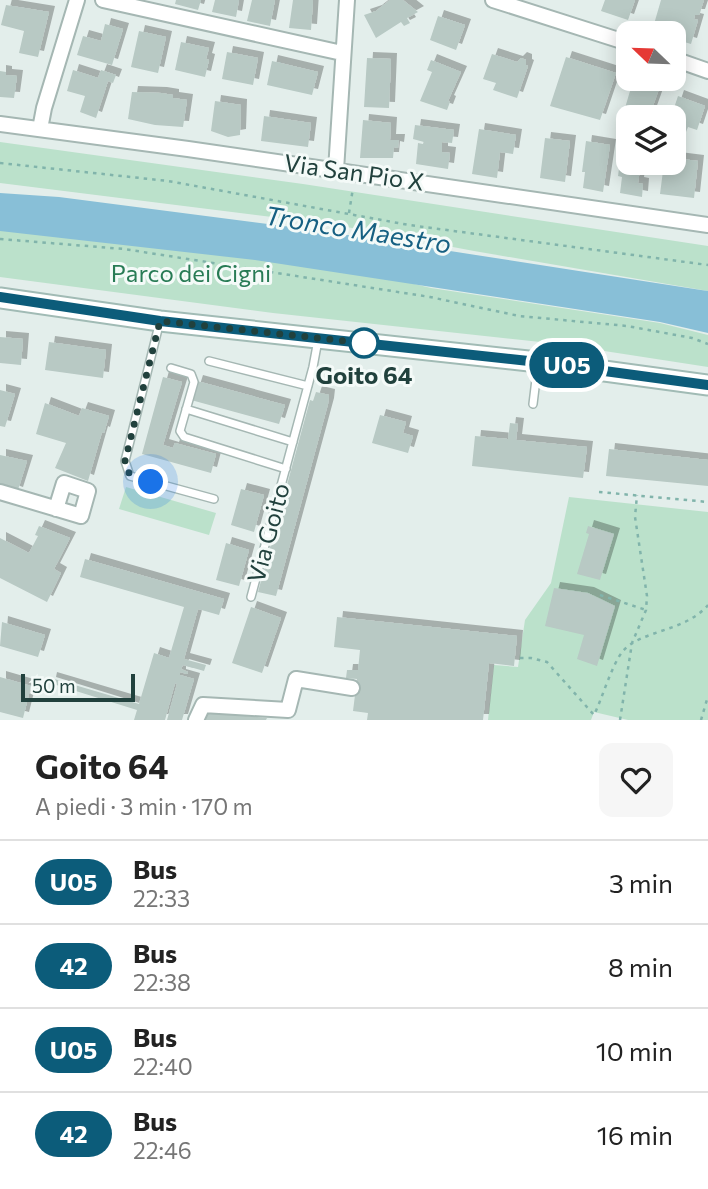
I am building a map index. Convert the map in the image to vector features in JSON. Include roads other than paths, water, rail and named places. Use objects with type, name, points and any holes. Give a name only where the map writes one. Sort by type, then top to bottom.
[{"type":"main road","points":[[0,298],[160,321],[538,362],[708,385]]},
{"type":"street","points":[[40,129],[76,0]]},
{"type":"street","points":[[103,0],[342,53]]},
{"type":"street","points":[[336,170],[347,0]]},
{"type":"street","points":[[493,0],[616,39]]},
{"type":"street","points":[[686,63],[708,71]]},
{"type":"street","name":"Via San Pio X","points":[[0,124],[708,225]]},
{"type":"street","points":[[0,492],[56,509]]},
{"type":"street","points":[[197,720],[203,705],[288,710],[296,679],[352,688]]},
{"type":"lane","points":[[160,321],[125,461],[130,476],[214,499]]},
{"type":"lane","name":"Via Goito","points":[[251,597],[308,386],[318,337]]},
{"type":"lane","points":[[209,361],[308,386]]},
{"type":"lane","points":[[533,404],[538,362]]},
{"type":"lane","name":"Via Goito","points":[[170,368],[191,374],[194,382],[180,431],[184,437],[286,469]]},
{"type":"lane","points":[[186,409],[293,442]]},
{"type":"water","points":[[0,193],[59,197],[315,230],[708,291],[708,333],[660,322],[255,260],[0,231]]},
{"type":"place","name":"Goito 64","points":[[364,343]]},
{"type":"water label","name":"Tronco Maestro","points":[[358,230]]},
{"type":"park label","name":"Parco dei Cigni","points":[[191,274]]}]
